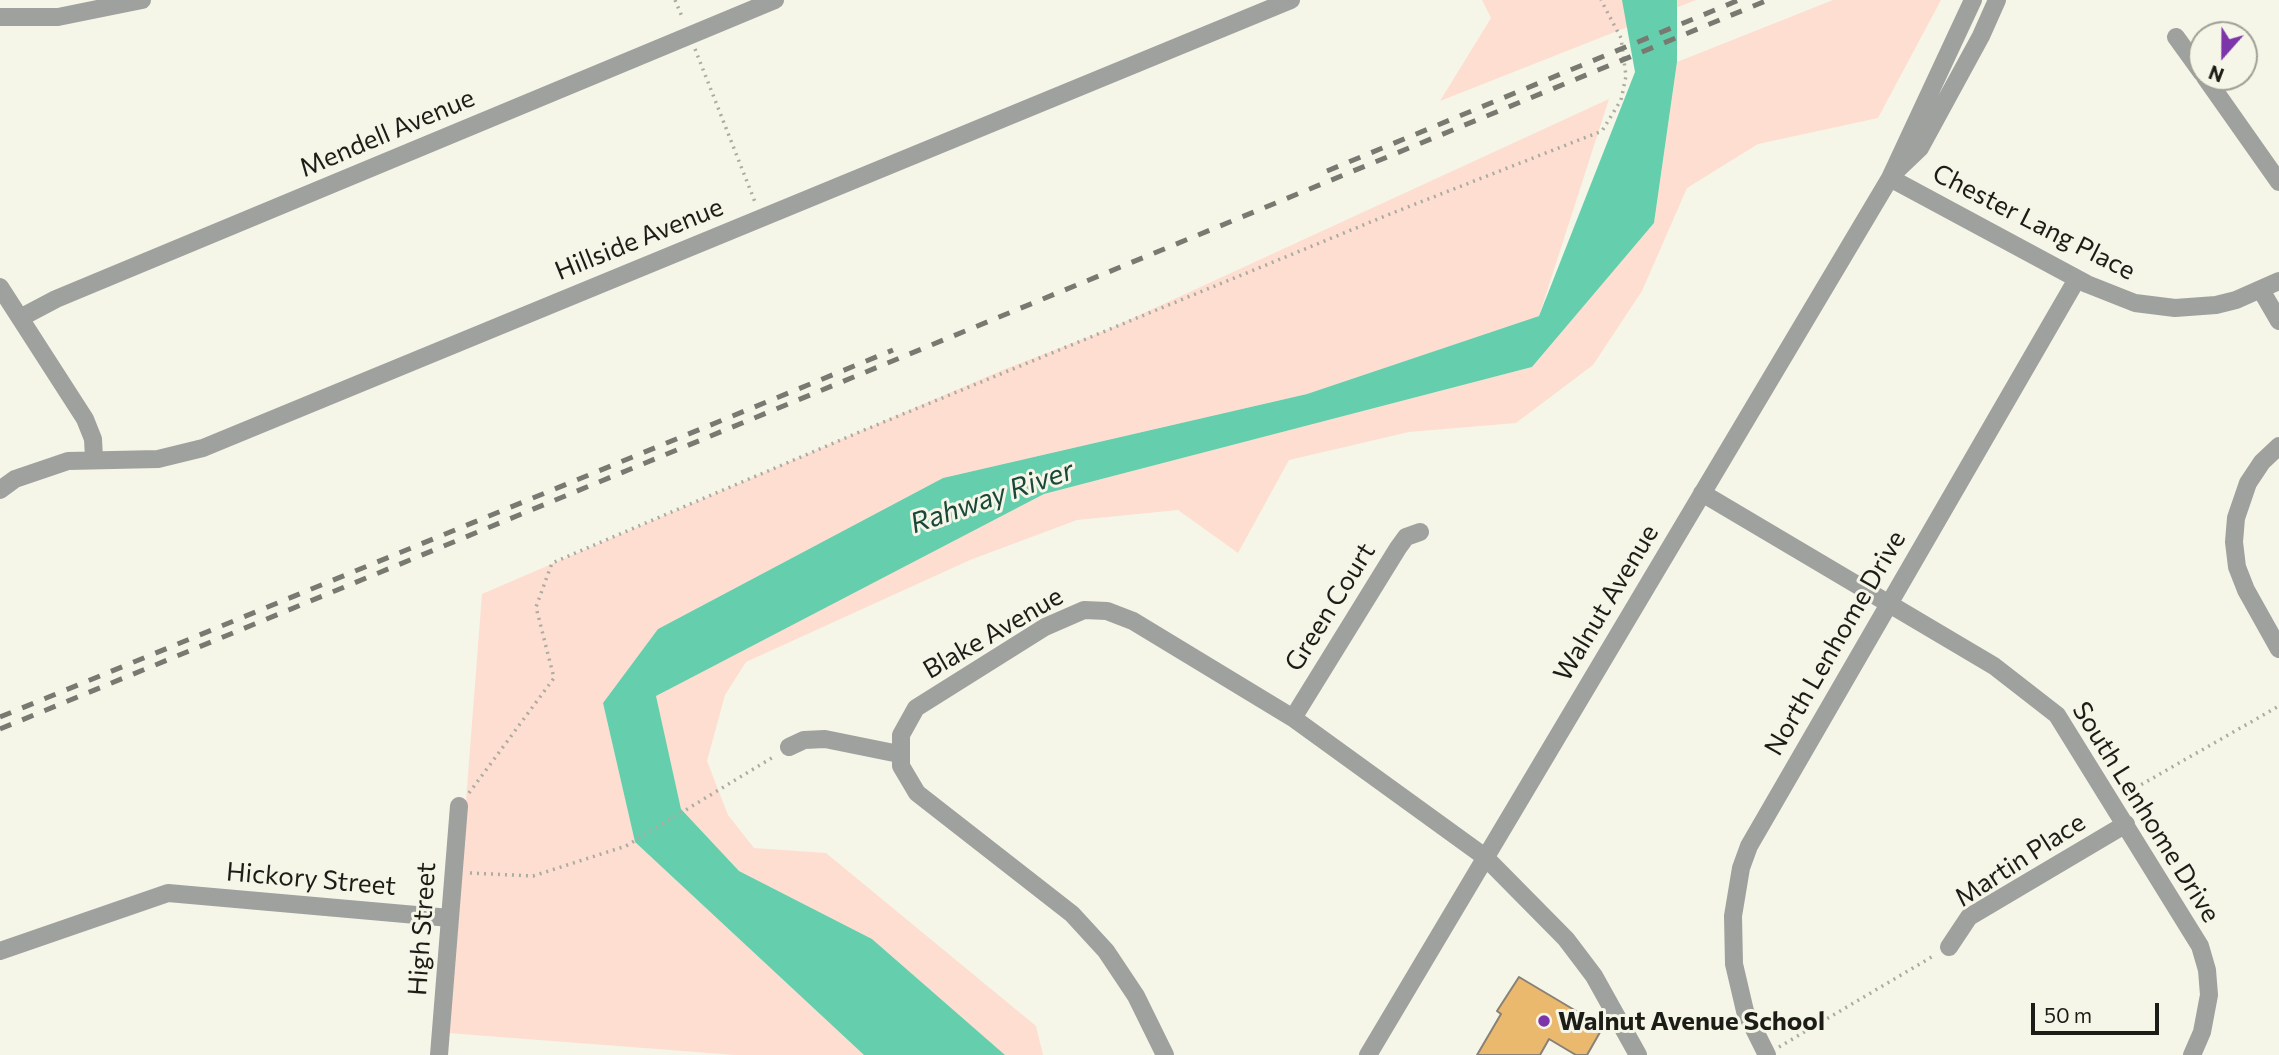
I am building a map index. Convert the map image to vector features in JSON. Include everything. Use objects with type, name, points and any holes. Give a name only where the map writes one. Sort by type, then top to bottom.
[{"type":"street","points":[[0,17],[58,17],[142,0]]},
{"type":"street","name":"Mendell Avenue","points":[[20,318],[56,299],[775,0]]},
{"type":"street","name":"Hillside Avenue","points":[[0,489],[15,479],[53,465],[94,458],[158,459],[189,453],[1291,0]]},
{"type":"street","name":"Walnut Avenue","points":[[1368,1055],[1889,178],[1973,0]]},
{"type":"street","name":"Walnut Avenue","points":[[1889,178],[1920,148],[1982,36],[1997,0]]},
{"type":"street","points":[[2176,37],[2188,54]]},
{"type":"street","points":[[2214,91],[2279,182]]},
{"type":"street","name":"Chester Lang Place","points":[[1889,178],[2115,297],[2175,308],[2216,305],[2279,281]]},
{"type":"street","name":"North Lenhome Drive","points":[[1767,1055],[1745,1011],[1734,964],[1732,916],[1741,869],[1759,824],[2077,279]]},
{"type":"street","points":[[0,287],[85,419],[93,439],[94,458]]},
{"type":"street","points":[[2261,290],[2279,321]]},
{"type":"street","points":[[2279,446],[2262,462],[2243,494],[2236,518],[2234,542],[2246,590],[2279,649]]},
{"type":"street","name":"South Lenhome Drive","points":[[1702,493],[1994,666],[2057,715],[2200,946],[2207,970],[2208,1008],[2192,1055]]},
{"type":"street","name":"Green Court","points":[[1293,718],[1398,548],[1406,537],[1420,532]]},
{"type":"street","name":"Blake Avenue","points":[[899,754],[901,735],[916,708],[1045,627],[1084,610],[1107,611],[1133,621],[1293,718],[1485,857],[1566,939],[1594,976],[1639,1055]]},
{"type":"street","points":[[789,747],[804,740],[825,739],[899,754],[906,778],[917,793],[1072,914],[1105,951],[1136,996],[1165,1055]]},
{"type":"street","name":"High Street","points":[[439,1055],[460,806]]},
{"type":"street","name":"Martin Place","points":[[1949,947],[1969,917],[2126,824]]},
{"type":"street","name":"Hickory Street","points":[[0,951],[168,893],[450,918]]},
{"type":"path","points":[[675,0],[761,217]]},
{"type":"path","points":[[460,806],[554,678],[536,607],[552,563],[907,412],[1382,217],[1602,131],[1621,100],[1626,76],[1621,38],[1601,0]]},
{"type":"path","points":[[2112,801],[2279,706]]},
{"type":"path","points":[[453,872],[533,876],[626,846],[789,747]]},
{"type":"path","points":[[1767,1055],[1949,947]]},
{"type":"shaded area","points":[[1482,0],[1696,0],[1440,101],[1491,18]]},
{"type":"shaded area","points":[[1833,0],[1941,0],[1878,118],[1758,144],[1687,188],[1642,291],[1593,365],[1516,423],[1409,432],[1289,460],[1238,553],[1178,510],[1077,520],[970,560],[746,662],[725,695],[707,761],[728,815],[754,848],[826,853],[1036,1026],[1043,1055],[1005,1055],[872,939],[739,871],[681,809],[655,696],[1044,494],[1532,367],[1654,223],[1677,62]]},
{"type":"shaded area","points":[[1609,99],[1539,316],[1307,394],[943,478],[658,629],[603,703],[635,842],[864,1055],[735,1055],[448,1033],[482,594],[1005,369],[1107,330]]},
{"type":"water","name":"Rahway River","points":[[1622,0],[1677,0],[1677,62],[1654,223],[1532,367],[1044,494],[656,696],[681,809],[739,871],[872,939],[1005,1055],[864,1055],[635,842],[603,703],[658,629],[943,478],[1307,394],[1539,316],[1635,72]]},
{"type":"building","name":"Walnut Avenue School","points":[[1519,977],[1603,1027],[1587,1055],[1576,1055],[1549,1039],[1540,1055],[1477,1055],[1501,1014],[1497,1011]]},
{"type":"railway","points":[[1327,171],[1739,0]]},
{"type":"railway","points":[[0,729],[1768,0]]},
{"type":"railway","points":[[0,717],[893,350]]},
{"type":"place","name":"Walnut Avenue School","points":[[1544,1021]]}]
